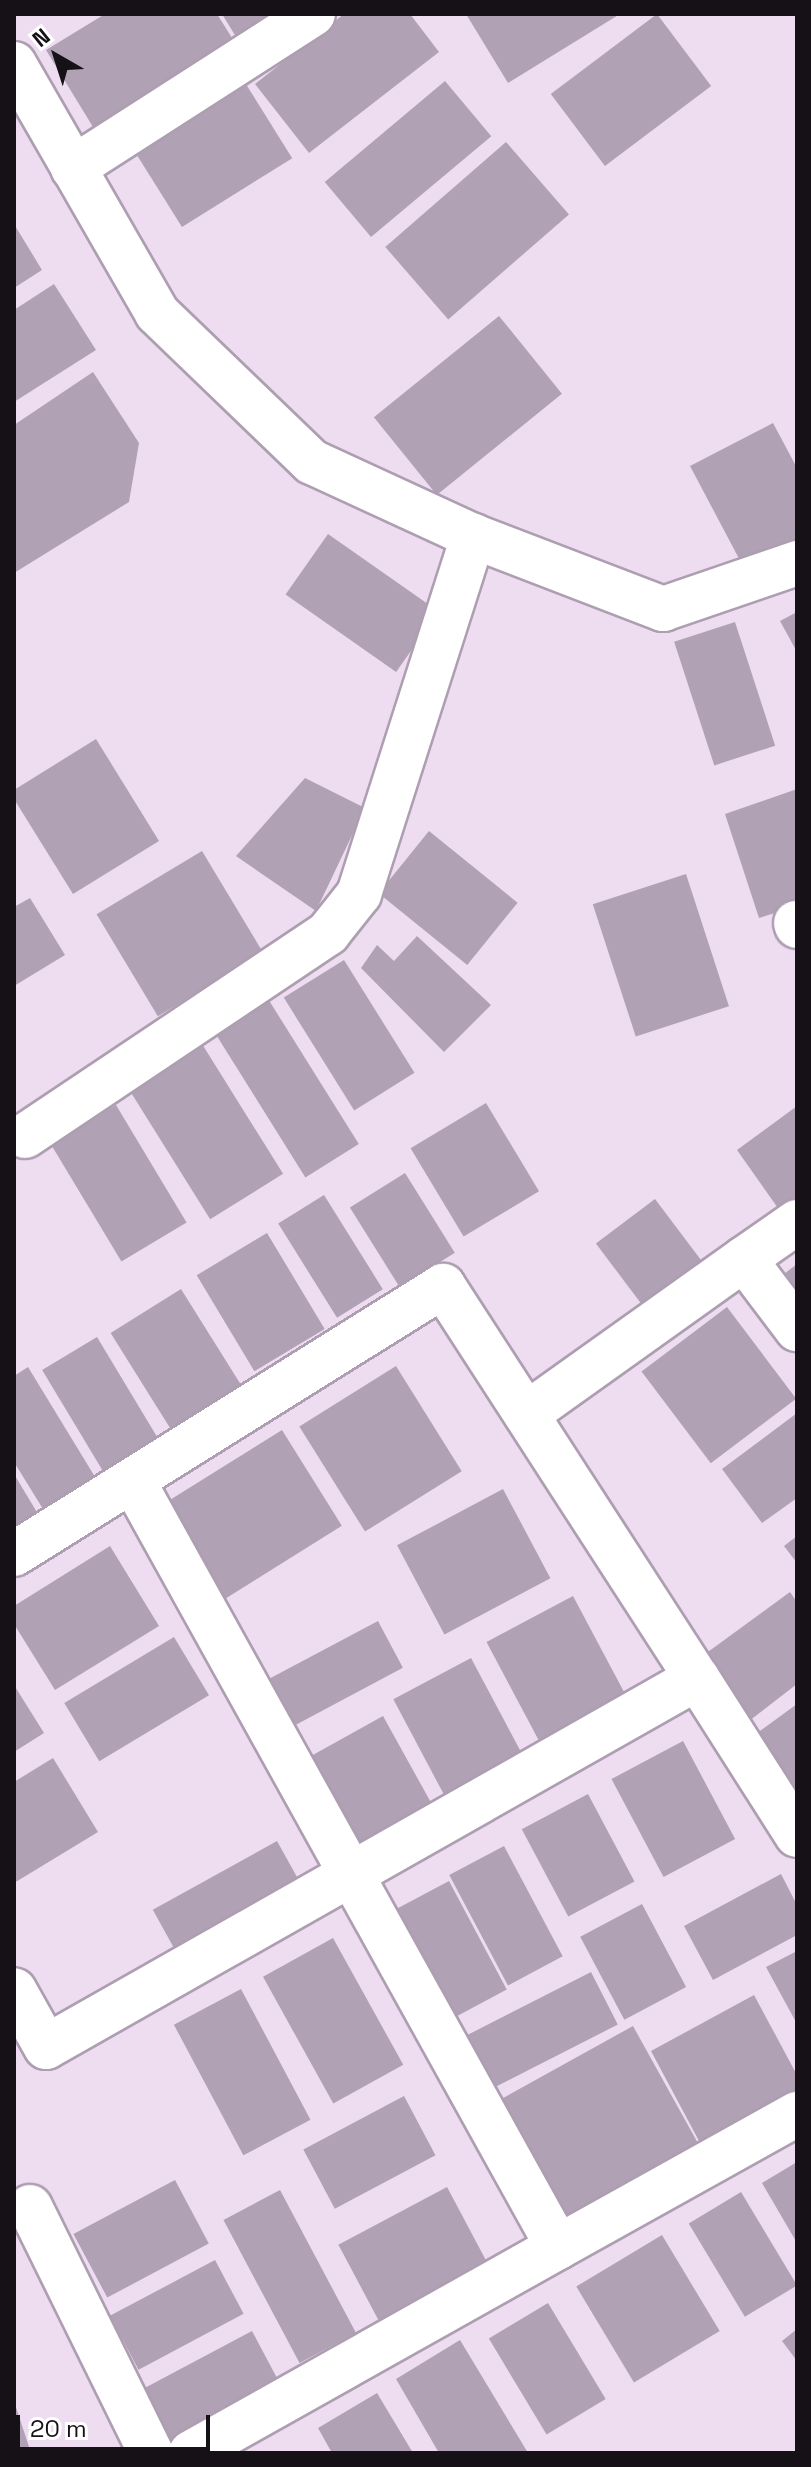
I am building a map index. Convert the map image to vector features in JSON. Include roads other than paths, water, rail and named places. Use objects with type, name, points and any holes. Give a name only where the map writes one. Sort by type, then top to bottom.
[{"type":"street","points":[[73,168],[313,14]]},
{"type":"street","points":[[14,64],[157,313],[312,462],[473,536],[663,609],[797,563]]},
{"type":"street","points":[[25,1136],[328,933],[359,894],[473,536]]},
{"type":"street","points":[[528,1413],[797,1222]]},
{"type":"street","points":[[744,1259],[797,1329]]},
{"type":"street","points":[[14,1554],[443,1286],[528,1413],[797,1835]]},
{"type":"street","points":[[133,1481],[558,2247]]},
{"type":"street","points":[[14,1990],[46,2047],[697,1678]]},
{"type":"street","points":[[191,2453],[797,2114]]},
{"type":"street","points":[[30,2207],[151,2453]]}]
